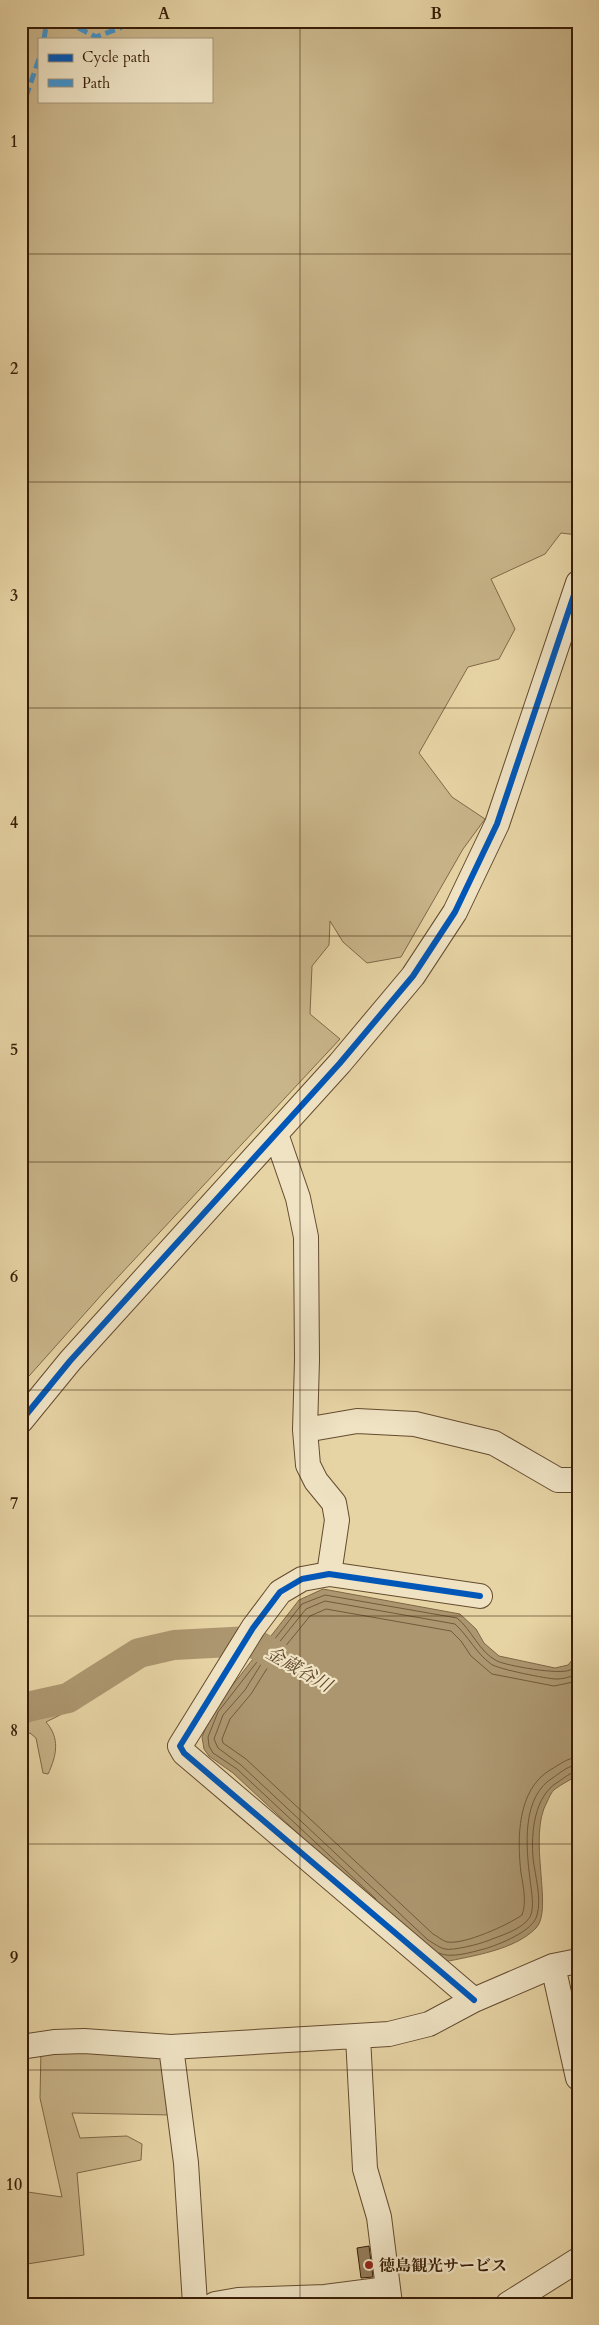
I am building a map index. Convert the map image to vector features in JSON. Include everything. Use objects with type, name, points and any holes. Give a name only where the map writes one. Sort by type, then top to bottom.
[{"type":"street","points":[[21,1421],[70,1361],[340,1063],[413,976],[456,912],[497,824],[578,583]]},
{"type":"street","points":[[276,1134],[298,1198],[306,1237],[307,1360],[305,1430],[308,1465],[316,1481],[334,1503],[337,1520],[329,1574]]},
{"type":"street","points":[[305,1430],[357,1421],[415,1424],[494,1443],[558,1480],[578,1480]]},
{"type":"street","points":[[474,2000],[184,1754],[180,1746],[253,1628],[280,1592],[302,1579],[329,1574],[480,1596]]},
{"type":"street","points":[[21,2047],[54,2042],[84,2041],[170,2047],[389,2034],[429,2024],[474,2000],[553,1966],[578,1961]]},
{"type":"street","points":[[553,1966],[578,2078]]},
{"type":"street","points":[[215,2304],[238,2300],[389,2297],[379,2218],[365,2169],[358,2037]]},
{"type":"street","points":[[170,2047],[186,2163],[195,2304]]},
{"type":"street","points":[[508,2304],[578,2260]]},
{"type":"shaded area","points":[[21,21],[578,21],[578,535],[561,533],[545,554],[491,579],[515,629],[499,659],[468,667],[419,753],[452,797],[485,819],[463,849],[401,957],[367,963],[343,942],[330,921],[329,945],[312,966],[310,1014],[340,1039],[104,1292],[21,1385]]},
{"type":"shaded area","points":[[89,1693],[80,1705],[46,1722],[53,1734],[56,1747],[48,1774],[43,1773],[36,1738],[30,1733],[21,1737],[21,1718],[67,1704]]},
{"type":"shaded area","points":[[41,2049],[167,2053],[172,2115],[72,2113],[80,2138],[127,2136],[142,2144],[141,2160],[77,2173],[84,2255],[21,2265],[21,2191],[62,2197],[40,2098]]},
{"type":"water","points":[[323,1589],[460,1614],[476,1629],[484,1643],[499,1656],[555,1668],[568,1665],[578,1653],[578,1775],[554,1790],[547,1802],[539,1834],[542,1889],[541,1919],[536,1928],[517,1942],[493,1951],[444,1962],[422,1949],[233,1773],[209,1756],[204,1749],[202,1737],[214,1709],[299,1600]]},
{"type":"building","points":[[369,2246],[373,2277],[361,2278],[357,2248]]},
{"type":"waterway","name":"金蔵谷川","points":[[21,1710],[68,1698],[139,1653],[174,1645],[250,1641],[295,1667]]},
{"type":"marked path","points":[[44,38],[47,21]]},
{"type":"marked path","points":[[65,21],[96,37],[120,28],[128,21]]},
{"type":"marked path","points":[[21,111],[38,62]]},
{"type":"cycle path","points":[[21,1421],[70,1361],[340,1063],[413,976],[455,912],[497,824],[578,583]]},
{"type":"cycle path","points":[[474,2000],[184,1753],[180,1746],[253,1628],[280,1592],[302,1579],[329,1574],[480,1596]]},
{"type":"place","name":"徳島観光サービス","points":[[369,2265]]}]
